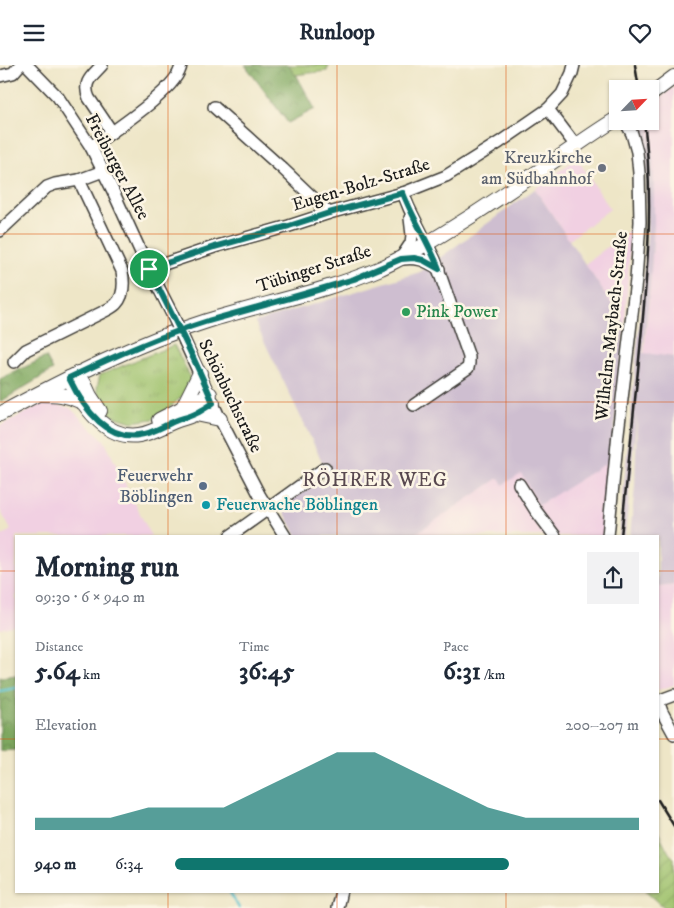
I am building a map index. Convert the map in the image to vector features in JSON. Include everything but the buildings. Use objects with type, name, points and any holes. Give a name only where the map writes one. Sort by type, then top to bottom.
[{"type":"main road","points":[[659,88],[674,77]]},
{"type":"main road","name":"Tübinger Straße","points":[[0,414],[73,376],[147,343],[199,324],[354,279],[401,259],[511,190],[609,123]]},
{"type":"main road","points":[[88,402],[93,377],[100,363]]},
{"type":"main road","points":[[184,407],[200,373]]},
{"type":"main road","points":[[73,376],[99,422],[120,434],[129,436],[142,435],[196,414],[211,399]]},
{"type":"main road","points":[[38,394],[63,394],[88,402],[107,419],[122,427],[130,428],[150,425],[184,407],[211,399]]},
{"type":"main road","points":[[196,414],[220,419]]},
{"type":"street","points":[[0,76],[12,73],[20,65]]},
{"type":"street","name":"Freiburger Allee","points":[[27,65],[58,97],[91,147],[149,269]]},
{"type":"street","points":[[102,65],[88,81],[87,92],[112,132]]},
{"type":"street","points":[[91,147],[156,98],[176,77],[181,65]]},
{"type":"street","name":"Eugen-Bolz-Straße","points":[[149,269],[214,247],[403,193],[436,181],[460,168],[548,109],[562,94],[574,65]]},
{"type":"street","points":[[214,107],[329,213]]},
{"type":"street","points":[[548,109],[576,145]]},
{"type":"street","name":"Wilhelm-Maybach-Straße","points":[[608,535],[634,297],[640,222],[637,152],[630,130]]},
{"type":"street","points":[[0,231],[47,187],[79,180],[103,171]]},
{"type":"street","points":[[14,362],[26,350],[105,311],[116,304],[122,295],[124,284],[122,271],[79,180]]},
{"type":"street","points":[[403,193],[439,269],[470,363],[468,368],[414,405]]},
{"type":"street","points":[[401,259],[411,243],[409,208]]},
{"type":"street","points":[[401,259],[414,258],[423,260],[439,269]]},
{"type":"street","name":"Schönbuchstraße","points":[[149,269],[200,373],[220,419],[268,509],[284,535]]},
{"type":"street","points":[[231,535],[325,468]]},
{"type":"street","points":[[519,485],[554,535]]},
{"type":"street","points":[[659,701],[674,695]]},
{"type":"street","points":[[659,703],[674,734]]},
{"type":"street","points":[[337,908],[341,893]]},
{"type":"shaded area","points":[[674,87],[674,357],[644,354],[654,226],[649,130],[659,130],[659,99]]},
{"type":"shaded area","points":[[642,130],[649,130],[653,158],[654,192],[650,286],[643,353],[674,357],[674,585],[659,587],[659,535],[630,535],[635,486],[637,414],[625,535],[619,535],[647,235],[646,159]]},
{"type":"shaded area","points":[[577,158],[610,209],[569,240],[535,189]]},
{"type":"shaded area","points":[[535,189],[625,324],[611,460],[539,505],[521,473],[503,485],[499,478],[414,535],[296,535],[281,506],[329,476],[255,322],[420,272]]},
{"type":"shaded area","points":[[631,229],[625,324],[585,264]]},
{"type":"shaded area","points":[[46,402],[70,408],[104,440],[151,535],[15,535],[15,625],[0,629],[0,537],[11,530],[0,510],[0,426]]},
{"type":"shaded area","points":[[611,460],[603,535],[412,535],[499,478]]},
{"type":"shaded area","points":[[674,585],[674,685],[659,690],[659,587]]},
{"type":"green space","points":[[245,65],[291,65],[315,109],[288,123]]},
{"type":"green space","points":[[289,65],[329,65],[327,71],[295,75]]},
{"type":"green space","points":[[174,345],[191,378],[185,394],[169,408],[153,419],[132,422],[113,416],[101,405],[97,388],[100,375]]},
{"type":"green space","points":[[46,357],[53,370],[0,402],[0,379]]},
{"type":"green space","points":[[15,675],[15,750],[0,751],[0,677]]},
{"type":"green space","points":[[659,834],[669,853],[674,858],[674,908],[665,908],[648,893],[659,893]]},
{"type":"waterway","points":[[0,691],[15,688]]},
{"type":"waterway","points":[[230,893],[239,908]]},
{"type":"railway","points":[[635,65],[638,80]]},
{"type":"railway","points":[[621,535],[641,339],[648,246],[649,184],[645,130]]},
{"type":"railway","points":[[659,802],[674,826]]},
{"type":"place","name":"Kreuzkirche am Südbahnhof","points":[[602,168]]},
{"type":"place","name":"Pink Power","points":[[406,312]]},
{"type":"place","name":"Feuerwehr Böblingen","points":[[203,486]]},
{"type":"place","name":"Feuerwache Böblingen","points":[[206,505]]},
{"type":"district","name":"RÖHRER WEG","points":[[375,480]]},
{"type":"route","points":[[149,269],[168,306],[172,314],[185,342],[190,351],[213,403],[196,414],[157,430],[142,435],[129,436],[120,434],[99,422],[82,402],[69,378],[135,347],[166,335],[199,324],[208,321],[354,279],[401,259],[414,258],[423,260],[439,269],[403,193],[214,247],[149,269]]}]
